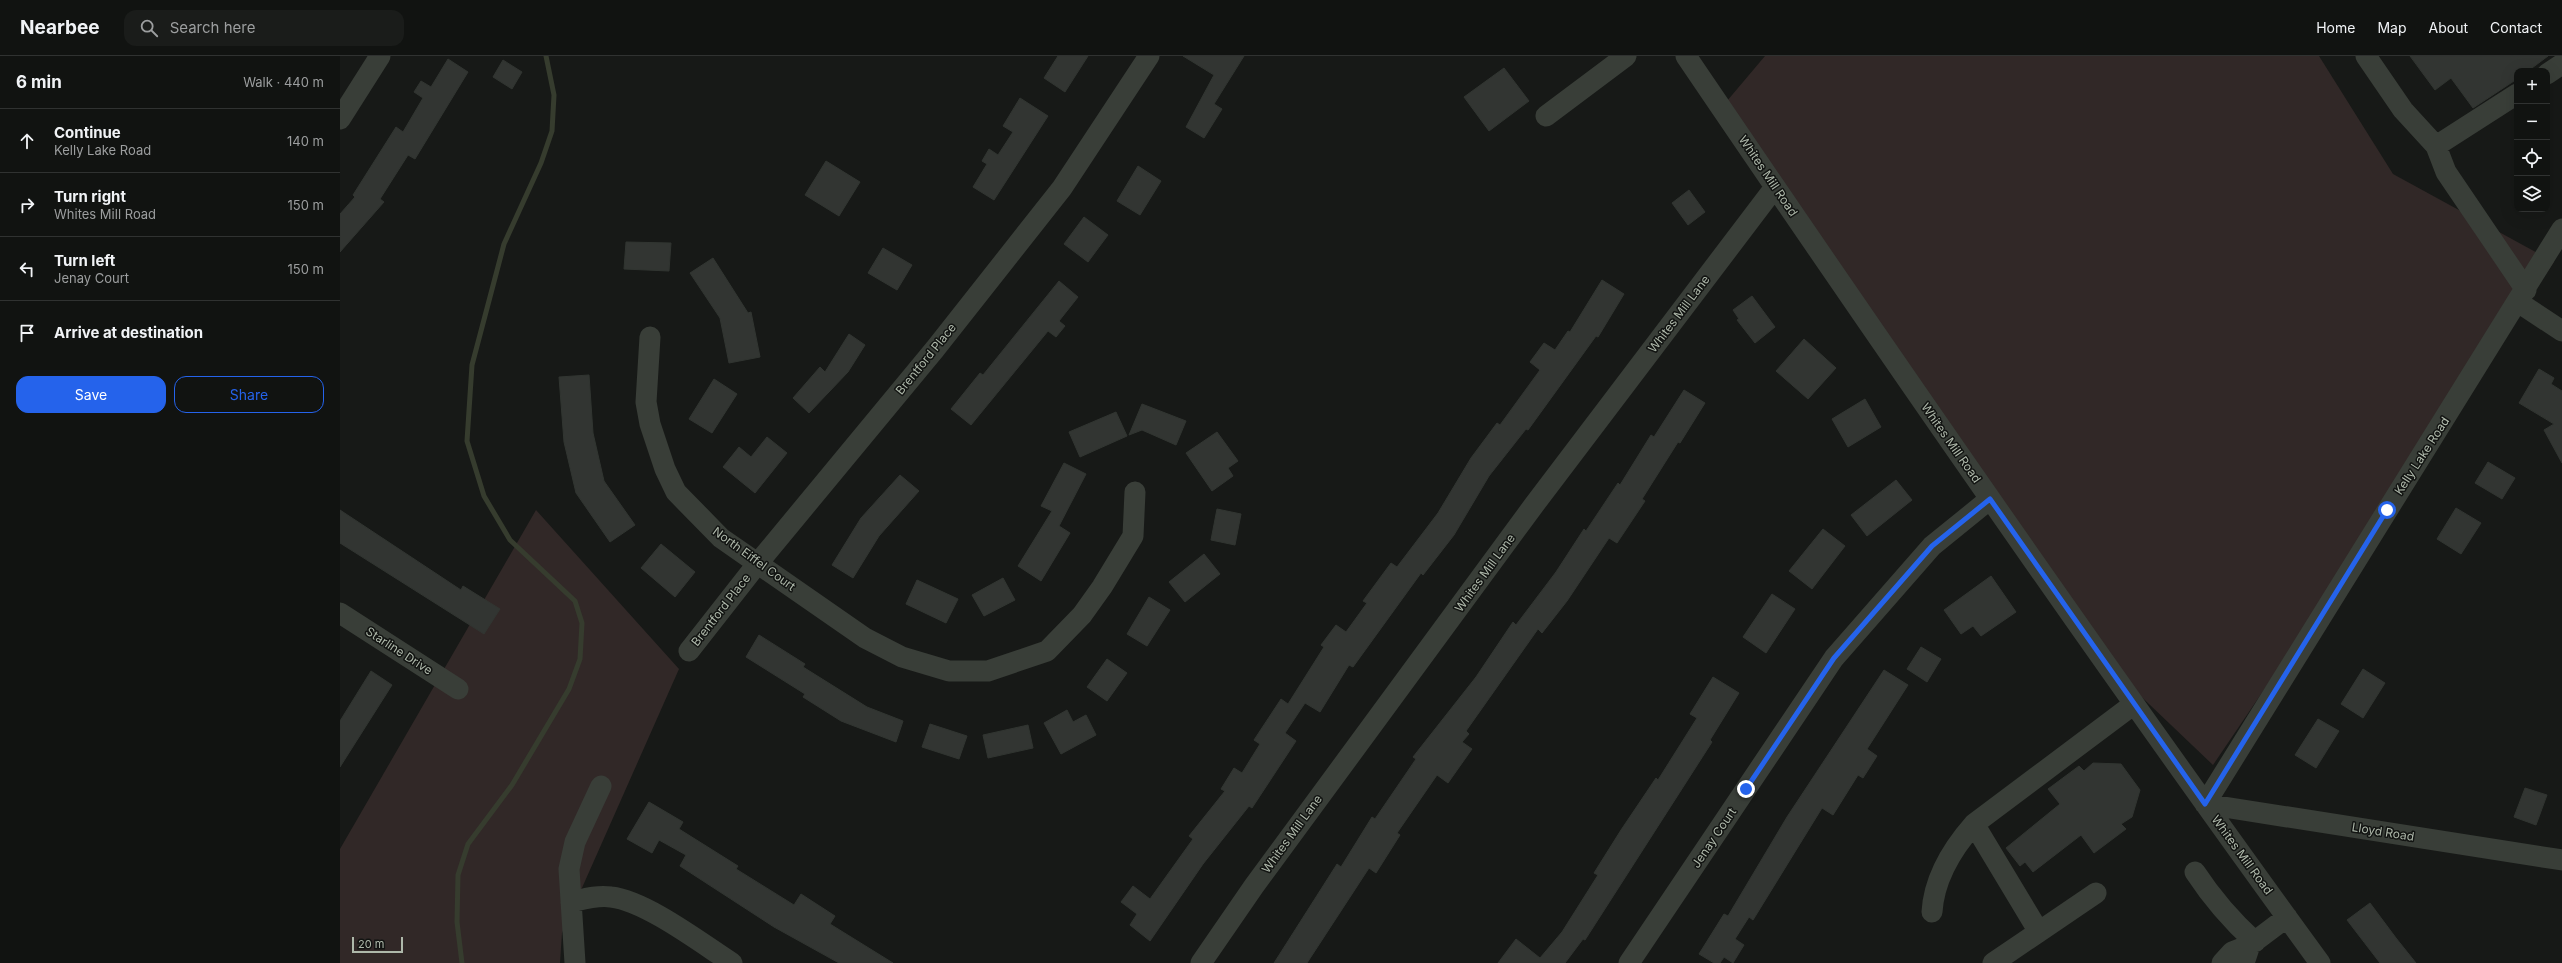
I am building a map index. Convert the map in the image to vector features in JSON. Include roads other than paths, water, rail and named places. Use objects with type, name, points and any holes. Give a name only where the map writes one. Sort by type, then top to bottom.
[{"type":"street","points":[[340,119],[380,56]]},
{"type":"street","name":"Brentford Place","points":[[689,651],[758,563],[930,355],[1062,188],[1149,56]]},
{"type":"street","points":[[1546,116],[1626,56]]},
{"type":"street","name":"Whites Mill Road","points":[[1686,56],[1990,499],[2205,804],[2320,963]]},
{"type":"street","points":[[2366,56],[2403,110],[2436,146],[2446,172],[2522,296],[2562,331]]},
{"type":"street","points":[[2550,72],[2562,64]]},
{"type":"street","points":[[2436,146],[2514,96]]},
{"type":"street","name":"Whites Mill Lane","points":[[1201,963],[1258,879],[1530,512],[1775,187]]},
{"type":"street","name":"Kelly Lake Road","points":[[2205,804],[2522,296],[2562,229]]},
{"type":"street","name":"North Eiffel Court","points":[[650,337],[646,402],[650,424],[665,469],[676,492],[721,538],[852,629],[883,649],[948,671],[988,671],[1047,651],[1082,615],[1102,587],[1133,536],[1135,492]]},
{"type":"street","name":"Jenay Court","points":[[1630,963],[1834,658],[1932,546],[1990,499]]},
{"type":"street","name":"Starline Drive","points":[[340,613],[458,689]]},
{"type":"street","points":[[1932,912],[1933,895],[1945,864],[1957,842],[1974,824],[2134,704]]},
{"type":"street","points":[[575,963],[569,869],[575,842],[601,786]]},
{"type":"street","name":"Lloyd Road","points":[[2205,804],[2562,860]]},
{"type":"street","points":[[1974,824],[2039,932]]},
{"type":"street","points":[[2195,872],[2209,894],[2232,917],[2244,933],[2249,952]]},
{"type":"street","points":[[1993,963],[2096,893]]},
{"type":"street","points":[[571,902],[601,896],[625,900],[648,910],[732,963]]},
{"type":"street","points":[[2222,963],[2232,952],[2249,952],[2287,917]]},
{"type":"waterway","points":[[462,963],[457,922],[458,875],[468,844],[512,785],[569,689],[580,659],[582,623],[575,601],[510,540],[484,496],[467,441],[472,365],[504,244],[541,163],[552,131],[554,95],[546,56]]}]
